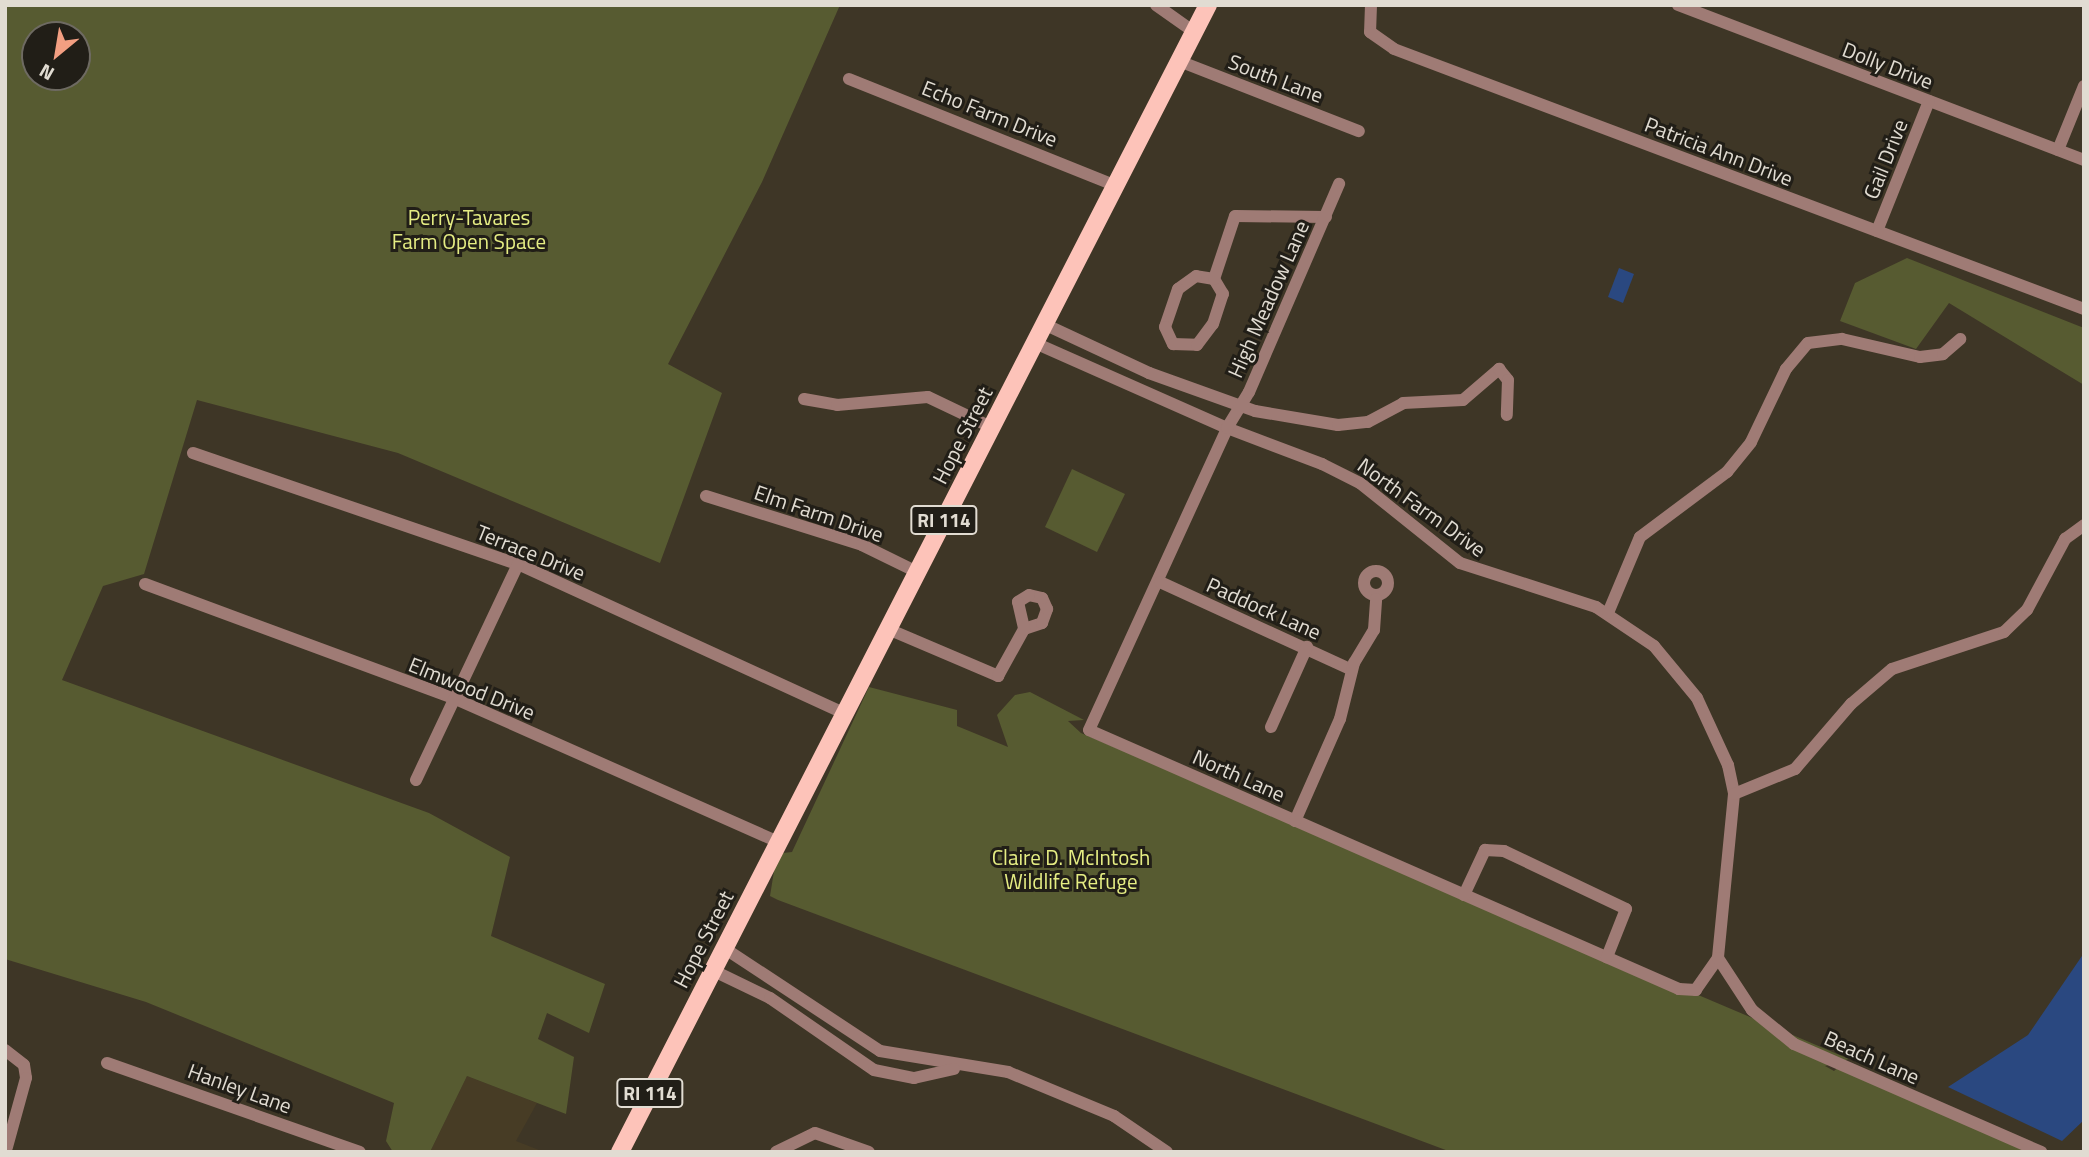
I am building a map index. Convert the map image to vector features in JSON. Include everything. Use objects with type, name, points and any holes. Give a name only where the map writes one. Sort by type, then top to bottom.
[{"type":"main road","name":"Hope Street","points":[[620,1152],[1208,5]]},
{"type":"street","points":[[1156,5],[1194,32]]},
{"type":"street","name":"Patricia Ann Drive","points":[[1371,5],[1370,32],[1394,50],[2084,309]]},
{"type":"street","name":"Dolly Drive","points":[[1678,5],[2084,160]]},
{"type":"street","name":"South Lane","points":[[1179,61],[1359,131]]},
{"type":"street","name":"Echo Farm Drive","points":[[849,79],[1116,186]]},
{"type":"street","points":[[2058,150],[2084,86]]},
{"type":"street","name":"Gail Drive","points":[[1877,231],[1929,101]]},
{"type":"street","name":"High Meadow Lane","points":[[1227,428],[1339,184]]},
{"type":"street","points":[[1214,279],[1196,276],[1178,289],[1165,327],[1174,344],[1198,345],[1208,334],[1223,295],[1214,279],[1234,216],[1325,217]]},
{"type":"street","points":[[1044,324],[1238,406],[1338,425],[1368,422],[1424,398],[1463,400],[1501,370],[1508,380],[1507,415]]},
{"type":"street","points":[[1608,612],[1640,537],[1727,472],[1751,442],[1786,369],[1808,343],[1834,338],[1920,357],[1943,354],[1961,339]]},
{"type":"street","name":"North Farm Drive","points":[[1035,343],[1227,428],[1360,483],[1474,570],[1608,612],[1654,646],[1697,698],[1728,765],[1734,794],[1718,958],[1696,990],[1678,989]]},
{"type":"street","points":[[804,399],[837,405],[928,397],[991,427]]},
{"type":"street","name":"North Lane","points":[[1227,428],[1160,582],[1089,730],[1678,989]]},
{"type":"street","name":"Terrace Drive","points":[[193,453],[518,564],[844,713]]},
{"type":"street","name":"Elm Farm Drive","points":[[706,496],[862,545],[917,572]]},
{"type":"street","points":[[1734,794],[1795,769],[1851,704],[1892,669],[2004,632],[2027,610],[2065,539],[2084,525]]},
{"type":"street","points":[[416,780],[458,700],[518,564]]},
{"type":"street","name":"Paddock Lane","points":[[1160,582],[1307,647],[1352,670]]},
{"type":"street","name":"Elmwood Drive","points":[[145,584],[458,700],[779,842]]},
{"type":"street","points":[[1295,821],[1340,719],[1352,670],[1376,624],[1376,599]]},
{"type":"street","points":[[888,629],[998,676],[1024,629]]},
{"type":"street","points":[[1271,727],[1307,647]]},
{"type":"street","points":[[1464,895],[1485,850],[1504,851],[1626,909],[1607,957]]},
{"type":"street","points":[[724,948],[827,1011],[872,1046],[1008,1072],[1090,1104],[1167,1152]]},
{"type":"street","name":"Beach Lane","points":[[1718,958],[1752,1010],[1794,1044],[2041,1152]]},
{"type":"street","points":[[712,970],[761,993],[863,1063],[914,1078],[978,1068]]},
{"type":"street","points":[[761,993],[771,978]]},
{"type":"street","points":[[817,1030],[827,1011]]},
{"type":"street","points":[[863,1063],[872,1046]]},
{"type":"street","points":[[5,1050],[24,1065],[26,1078],[6,1147],[20,1152]]},
{"type":"street","name":"Hanley Lane","points":[[107,1063],[360,1152]]},
{"type":"street","points":[[776,1152],[815,1133],[869,1152]]},
{"type":"shaded area","points":[[467,1076],[537,1103],[516,1141],[544,1152],[430,1152]]},
{"type":"green space","name":"Perry-Tavares Farm Open Space","points":[[5,5],[840,5],[762,182],[668,364],[722,393],[660,563],[398,453],[197,400],[144,574],[103,586],[62,680],[429,813],[510,857],[491,936],[605,984],[589,1033],[547,1013],[538,1039],[574,1057],[566,1114],[467,1076],[430,1152],[393,1152],[386,1141],[394,1103],[146,1002],[5,959]]},
{"type":"green space","points":[[1907,258],[2084,328],[2084,385],[1949,303],[1916,349],[1840,321],[1855,283]]},
{"type":"green space","points":[[1072,469],[1125,494],[1097,552],[1045,527]]},
{"type":"green space","name":"Claire D. McIntosh Wildlife Refuge","points":[[869,687],[957,710],[957,726],[1008,747],[997,715],[1015,695],[1030,692],[1084,720],[1068,721],[1081,733],[1849,1059],[1825,1066],[1834,1071],[1843,1063],[2039,1152],[1451,1152],[778,900],[770,896],[775,865],[783,853],[792,852]]},
{"type":"water","points":[[1619,268],[1634,274],[1623,303],[1608,297]]},
{"type":"water","points":[[2084,953],[2084,1120],[2062,1141],[1948,1087],[2028,1035]]}]
